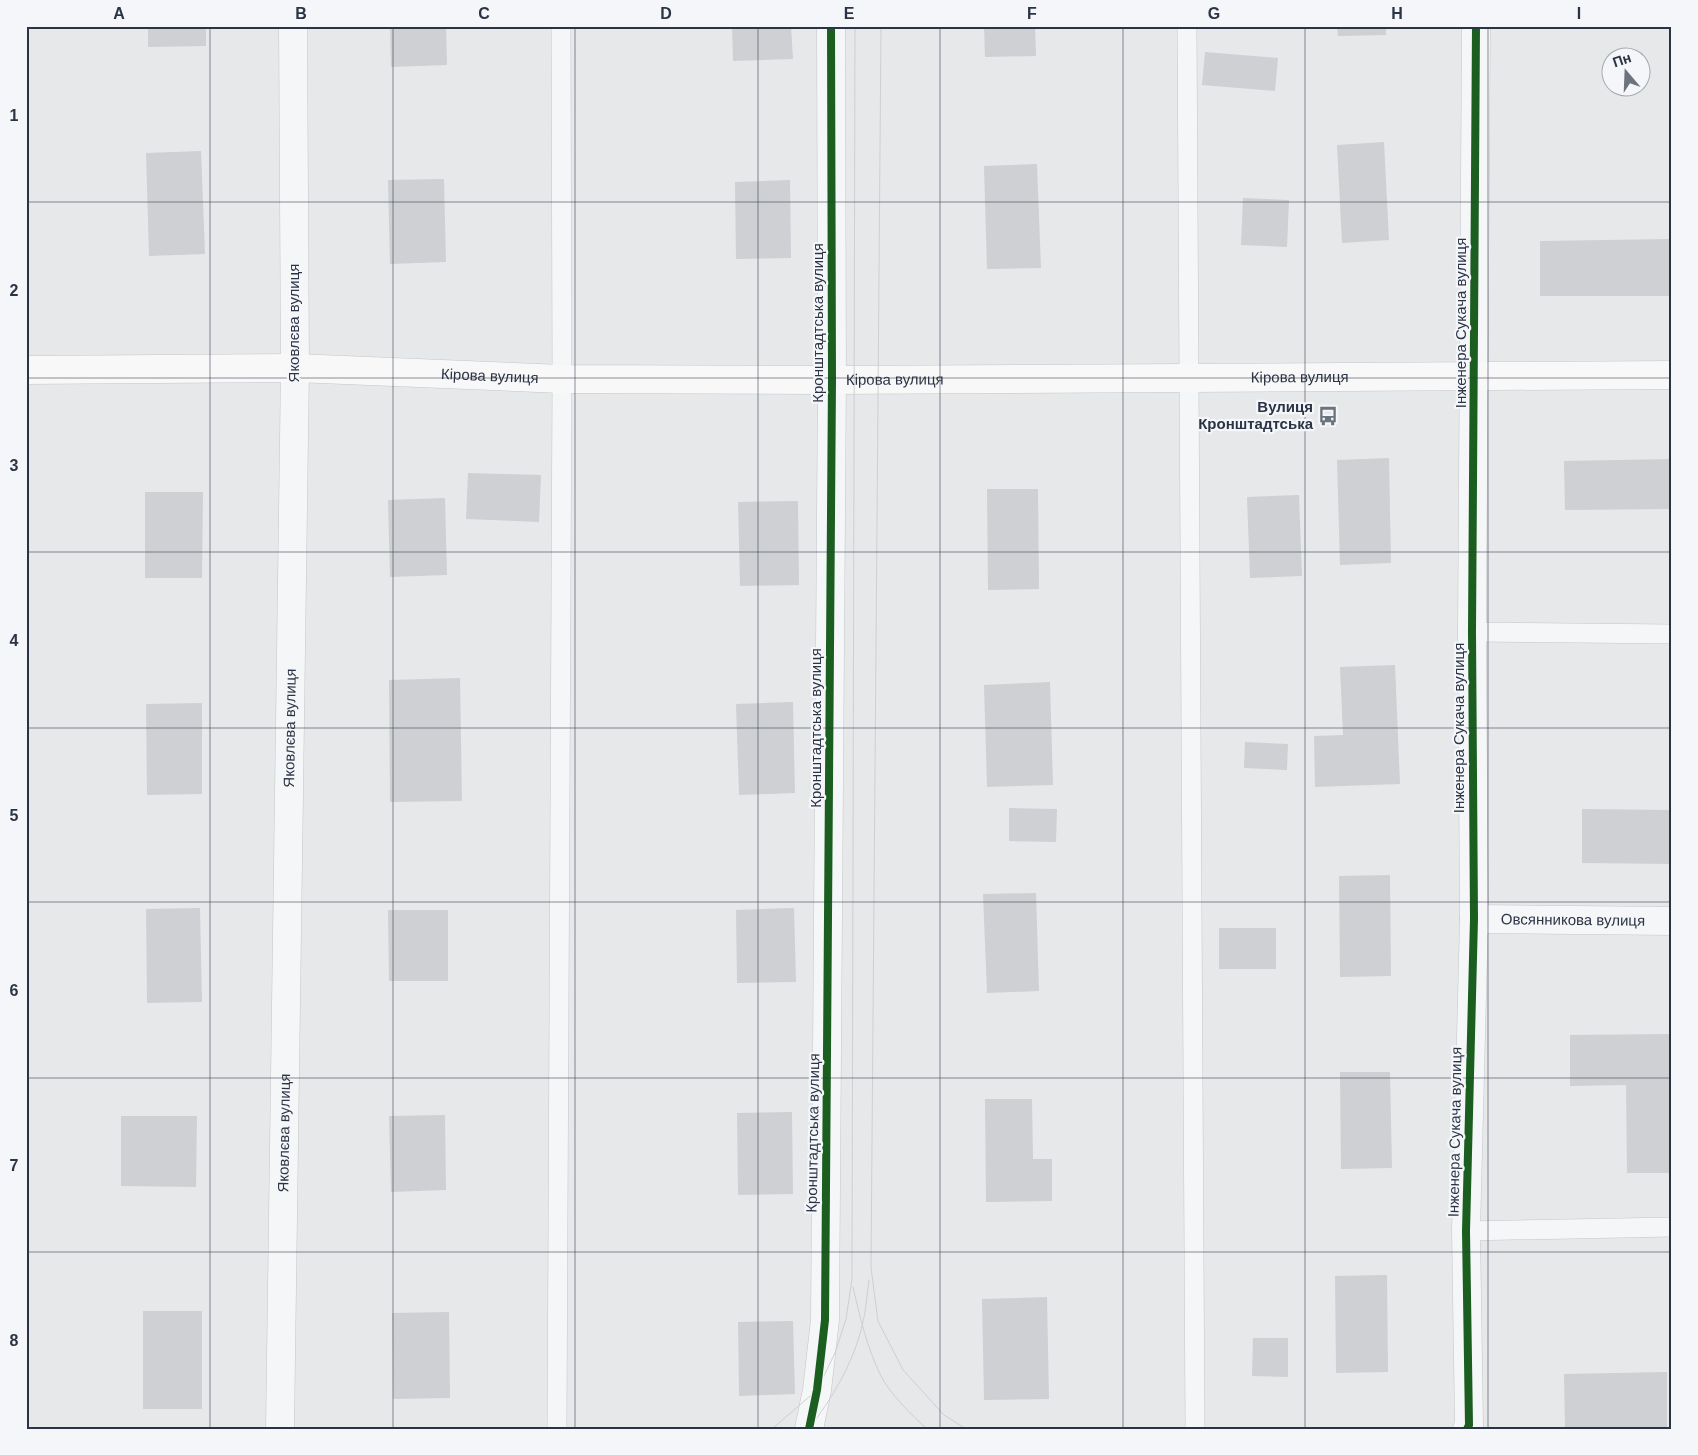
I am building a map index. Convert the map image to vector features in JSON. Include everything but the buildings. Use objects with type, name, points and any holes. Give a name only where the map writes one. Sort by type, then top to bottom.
[{"type":"main road","name":"Кірова вулиця","points":[[26,370],[295,368],[562,379],[832,380],[1672,375]]},
{"type":"street","name":"Яковлєва вулиця","points":[[280,1429],[295,368],[293,26]]},
{"type":"street","name":"Кронштадтська вулиця","points":[[809,1429],[817,1390],[825,1320],[832,380],[830,26]]},
{"type":"street","name":"Інженера Сукача вулиця","points":[[1467,1429],[1469,1425],[1466,1231],[1474,918],[1472,632],[1476,26]]},
{"type":"street","name":"Овсянникова вулиця","points":[[1474,918],[1672,921]]},
{"type":"lane","points":[[557,1429],[562,379],[561,26]]},
{"type":"lane","points":[[1187,26],[1195,1429]]},
{"type":"lane","points":[[1472,632],[1672,634]]},
{"type":"lane","points":[[1466,1231],[1672,1227]]},
{"type":"tram line","points":[[772,1429],[817,1390],[835,1353],[846,1319],[852,1279],[855,26]]},
{"type":"tram line","points":[[881,26],[871,1268],[878,1321],[903,1370],[944,1415],[966,1429]]},
{"type":"tram line","points":[[809,1429],[834,1393],[853,1354],[863,1320],[869,1280]]},
{"type":"tram line","points":[[853,1287],[861,1321],[881,1376],[908,1411],[927,1429]]},
{"type":"cycle path","points":[[809,1429],[817,1390],[825,1320],[832,380],[831,26]]},
{"type":"cycle path","points":[[1467,1429],[1469,1425],[1466,1231],[1474,919],[1472,632],[1476,26]]},
{"type":"place","name":"Вулиця Кронштадтська","points":[[1328,416]]}]
